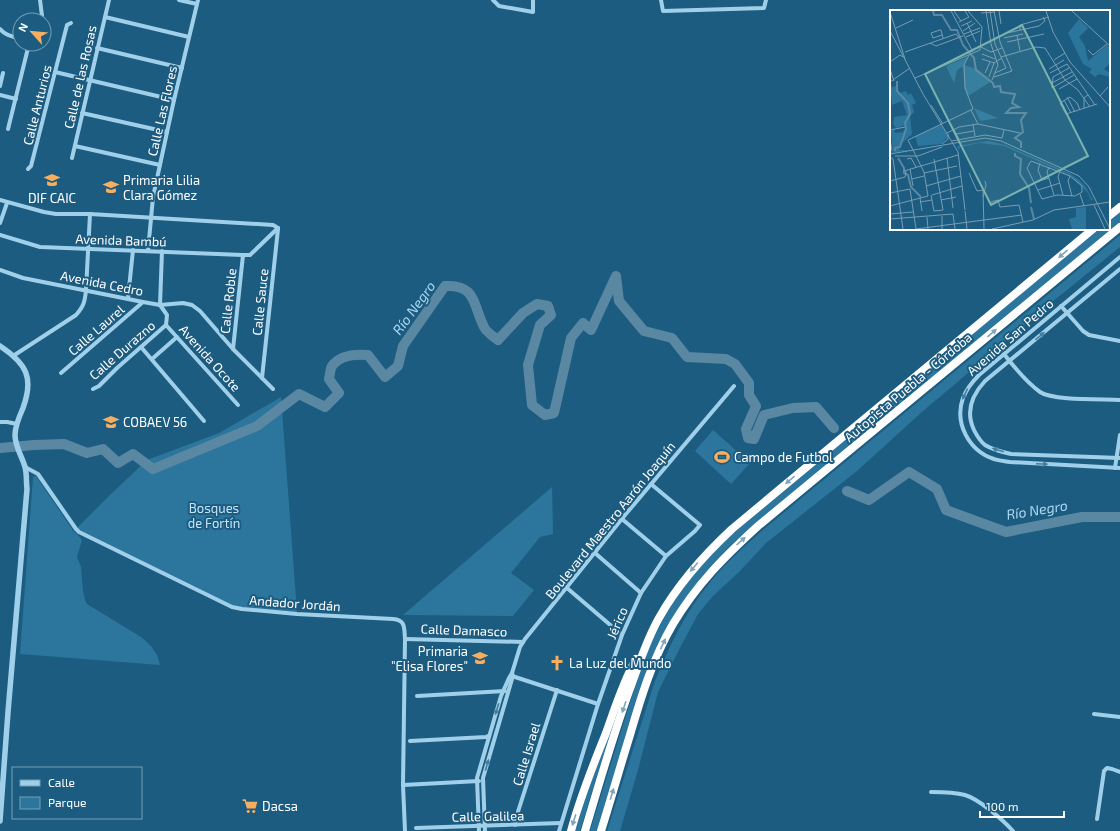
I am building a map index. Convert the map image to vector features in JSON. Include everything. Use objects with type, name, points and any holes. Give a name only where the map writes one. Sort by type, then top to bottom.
[{"type":"highway","points":[[1110,215],[1120,207]]},
{"type":"highway","name":"Autopista Puebla - Córdoba","points":[[601,831],[642,696],[656,659],[663,642],[701,583],[727,554],[758,526],[1120,227]]},
{"type":"highway","name":"Autopista Puebla - Córdoba","points":[[585,831],[619,720],[647,641],[669,601],[686,577],[703,557],[732,529],[1091,230]]},
{"type":"highway","points":[[571,831],[619,697],[630,670],[647,641]]},
{"type":"street","points":[[40,0],[42,12]]},
{"type":"street","name":"Calle de las Rosas","points":[[72,158],[109,0]]},
{"type":"street","points":[[179,0],[198,2]]},
{"type":"street","points":[[493,0],[499,6],[533,12],[533,0]]},
{"type":"street","points":[[498,0],[499,6]]},
{"type":"street","points":[[661,0],[663,11],[764,8],[766,0]]},
{"type":"street","name":"Calle Las Flores","points":[[148,251],[153,197],[174,100],[198,2]]},
{"type":"street","points":[[105,17],[189,37]]},
{"type":"street","name":"Calle Anturios","points":[[28,169],[31,166],[67,25],[71,23]]},
{"type":"street","points":[[0,28],[4,33],[12,37]]},
{"type":"street","points":[[98,48],[182,68]]},
{"type":"street","points":[[8,129],[28,52]]},
{"type":"street","points":[[55,72],[174,100]]},
{"type":"street","points":[[0,86],[3,73]]},
{"type":"street","points":[[0,95],[16,99]]},
{"type":"street","points":[[82,114],[167,132]]},
{"type":"street","points":[[75,146],[160,165]]},
{"type":"street","points":[[0,200],[56,214],[90,214],[273,224],[278,228],[250,255],[243,255]]},
{"type":"street","points":[[0,223],[7,202]]},
{"type":"street","points":[[13,356],[76,315],[82,308],[86,290],[90,214]]},
{"type":"street","name":"Calle Sauce","points":[[262,378],[278,228]]},
{"type":"street","name":"Avenida Bambú","points":[[0,235],[24,243],[40,246],[243,255]]},
{"type":"street","points":[[128,298],[133,250]]},
{"type":"street","points":[[160,305],[162,251]]},
{"type":"street","name":"Calle Roble","points":[[233,349],[243,255]]},
{"type":"street","name":"Avenida San Pedro","points":[[1118,468],[1010,462],[994,459],[976,449],[968,439],[961,424],[960,416],[963,399],[970,385],[979,375],[1120,258]]},
{"type":"street","name":"Avenida San Pedro","points":[[1118,459],[1011,454],[998,451],[983,444],[977,437],[970,420],[971,403],[977,390],[1120,269]]},
{"type":"street","name":"Avenida Cedro","points":[[0,270],[23,278],[143,302],[160,305],[183,303],[192,305],[200,311],[233,349]]},
{"type":"street","name":"Calle Laurel","points":[[61,373],[143,302]]},
{"type":"street","name":"Calle Durazno","points":[[93,388],[99,386],[166,325],[167,315],[160,305]]},
{"type":"street","points":[[1061,306],[1083,331],[1089,335],[1120,341]]},
{"type":"street","name":"Avenida Ocote","points":[[166,325],[238,405]]},
{"type":"street","points":[[152,359],[177,337]]},
{"type":"street","points":[[0,346],[13,356],[22,366],[28,380],[28,388],[15,434],[15,443],[18,453],[25,467],[27,489],[0,821]]},
{"type":"street","points":[[141,347],[204,421]]},
{"type":"street","points":[[233,349],[273,389]]},
{"type":"street","points":[[1004,354],[1041,393],[1054,397],[1120,400]]},
{"type":"street","name":"Boulevard Maestro Aarón Joaquín","points":[[485,831],[483,781],[509,691],[512,675],[523,642],[622,519],[734,386]]},
{"type":"street","points":[[0,422],[17,424]]},
{"type":"street","points":[[1118,468],[1120,435]]},
{"type":"street","name":"Andador Jordán","points":[[25,467],[38,474],[79,532],[232,607],[297,614],[398,619],[403,623],[405,639],[403,786],[405,831]]},
{"type":"street","name":"Jérico","points":[[559,831],[560,823],[598,704],[622,635],[641,593],[666,556],[700,525],[651,484]]},
{"type":"street","points":[[622,519],[666,556]]},
{"type":"street","points":[[595,553],[641,593]]},
{"type":"street","points":[[567,588],[622,635]]},
{"type":"street","name":"Calle Damasco","points":[[405,639],[523,642]]},
{"type":"street","points":[[512,675],[598,704]]},
{"type":"street","name":"Boulevard Maestro Aarón Joaquín","points":[[479,831],[477,781],[503,691],[512,675]]},
{"type":"street","name":"Calle Israel","points":[[515,825],[556,690]]},
{"type":"street","points":[[417,696],[509,691]]},
{"type":"street","points":[[1094,714],[1120,717]]},
{"type":"street","points":[[410,741],[496,736]]},
{"type":"street","points":[[1097,819],[1104,771],[1106,768],[1120,772]]},
{"type":"street","points":[[403,786],[483,781]]},
{"type":"street","points":[[931,792],[949,792],[967,796],[987,808],[1014,831]]},
{"type":"street","name":"Calle Galilea","points":[[416,828],[560,823]]},
{"type":"green space","points":[[1120,211],[1120,222],[735,541],[712,565],[682,603],[657,645],[597,831],[590,831],[643,661],[671,606],[697,570],[731,535],[1098,230],[1110,230],[1110,219]]},
{"type":"green space","points":[[1120,235],[1120,247],[923,411],[857,471],[766,543],[740,571],[713,596],[698,614],[658,692],[638,770],[620,831],[607,831],[660,668],[684,619],[714,577],[734,556],[764,529]]},
{"type":"green space","name":"Bosques de Fortín","points":[[281,397],[297,612],[232,607],[76,529],[147,460],[219,433]]},
{"type":"green space","name":"Campo de Futbol","points":[[713,430],[750,463],[731,484],[695,451]]},
{"type":"green space","points":[[36,476],[74,532],[82,540],[77,557],[81,567],[83,591],[87,604],[141,637],[151,646],[157,655],[160,665],[20,654],[33,477]]},
{"type":"green space","points":[[552,487],[553,534],[540,537],[511,573],[534,590],[513,616],[403,615]]},
{"type":"green space","points":[[613,724],[580,831],[575,831],[589,785]]},
{"type":"waterway","name":"Río Negro","points":[[0,448],[64,444],[87,453],[103,449],[118,463],[133,454],[153,469],[257,426],[299,394],[325,407],[339,393],[329,379],[331,367],[335,362],[348,356],[368,355],[385,377],[398,366],[403,346],[445,286],[455,286],[469,293],[485,329],[498,340],[523,313],[537,304],[548,306],[551,315],[540,325],[528,365],[532,405],[545,415],[554,413],[571,338],[583,323],[591,330],[616,276],[619,301],[644,331],[672,338],[687,357],[726,359],[735,364],[749,383],[749,395],[756,406],[746,429],[748,438],[754,439],[764,415],[793,408],[816,407],[834,428]]},
{"type":"waterway","name":"Río Negro","points":[[847,491],[869,500],[909,472],[937,489],[946,510],[1006,532],[1082,517],[1120,517]]},
{"type":"place","name":"DIF CAIC","points":[[52,180]]},
{"type":"place","name":"Primaria Lilia Clara Gómez","points":[[111,187]]},
{"type":"place","name":"COBAEV 56","points":[[111,422]]},
{"type":"place","name":"Campo de Futbol","points":[[722,457]]},
{"type":"place","name":"Primaria \"Elisa Flores\"","points":[[480,658]]},
{"type":"place","name":"La Luz del Mundo","points":[[557,663]]},
{"type":"place","name":"Dacsa","points":[[250,806]]}]
